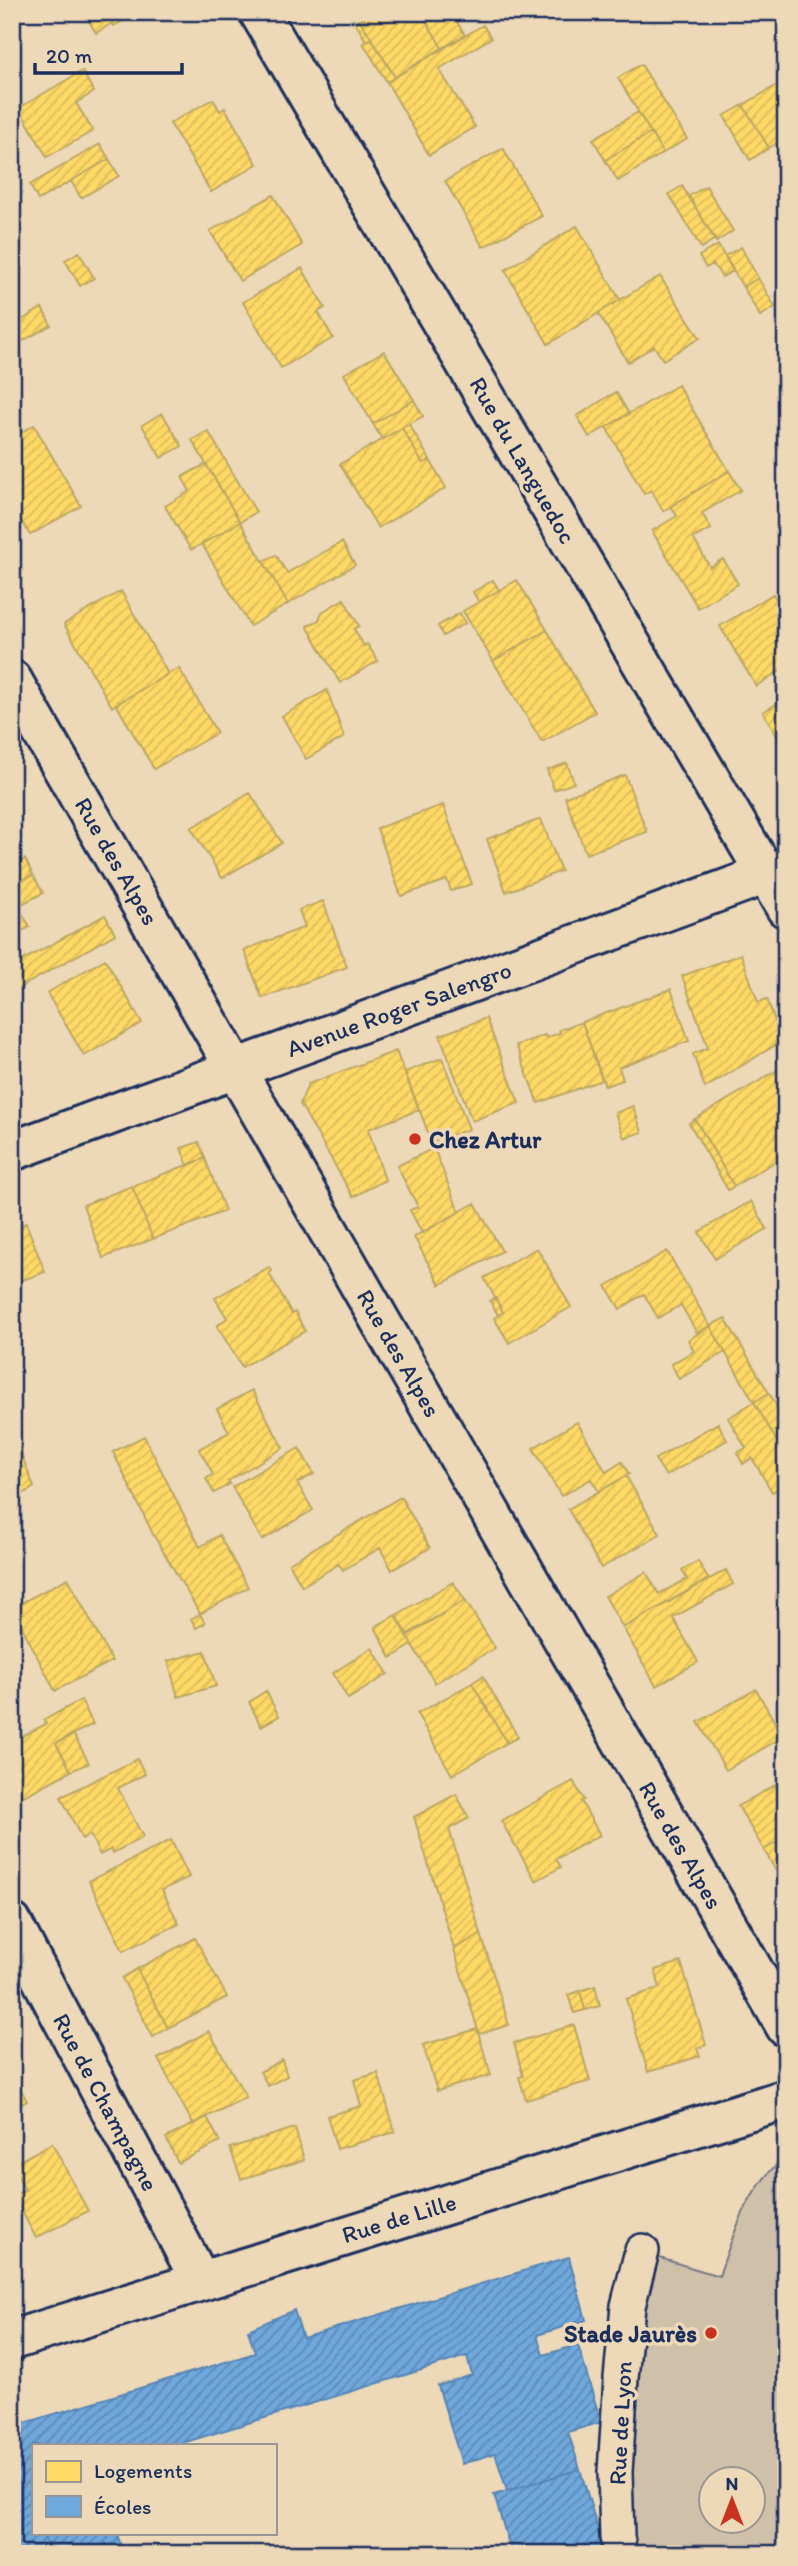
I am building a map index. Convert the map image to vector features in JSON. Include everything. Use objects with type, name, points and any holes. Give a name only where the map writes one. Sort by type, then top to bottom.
[{"type":"street","name":"Rue du Languedoc","points":[[259,12],[776,870],[786,908]]},
{"type":"street","name":"Rue des Alpes","points":[[12,680],[786,2027]]},
{"type":"street","name":"Avenue Roger Salengro","points":[[12,1151],[776,870]]},
{"type":"street","name":"Rue de Champagne","points":[[12,1923],[200,2280]]},
{"type":"street","name":"Rue de Lille","points":[[12,2340],[786,2099]]},
{"type":"street","name":"Rue de Lyon","points":[[620,2554],[615,2472],[621,2378],[628,2306],[642,2251]]},
{"type":"shaded area","name":"Stade Jaurès","points":[[786,2156],[786,2554],[633,2554],[628,2461],[650,2255],[719,2276],[744,2211],[762,2182]]},
{"type":"building: Logements","points":[[84,12],[138,12],[96,33]]},
{"type":"building: Logements","points":[[373,12],[421,12],[442,48],[395,77],[360,20]]},
{"type":"building: Logements","points":[[421,12],[451,12],[465,35],[442,48]]},
{"type":"building: Logements","points":[[771,12],[786,12],[786,36]]},
{"type":"building: Logements","points":[[360,20],[371,38],[366,41],[355,22]]},
{"type":"building: Logements","points":[[483,25],[491,38],[439,69],[475,127],[429,155],[387,82]]},
{"type":"building: Logements","points":[[371,38],[395,77],[387,82],[363,43]]},
{"type":"building: Logements","points":[[641,64],[687,139],[663,153],[618,78]]},
{"type":"building: Logements","points":[[82,71],[94,92],[76,103],[93,131],[47,157],[19,108]]},
{"type":"building: Logements","points":[[786,80],[786,138],[769,148],[743,105]]},
{"type":"building: Logements","points":[[213,99],[220,111],[225,108],[257,164],[211,192],[170,123]]},
{"type":"building: Logements","points":[[743,105],[769,148],[750,160],[724,116]]},
{"type":"building: Logements","points":[[638,112],[651,133],[605,160],[593,139]]},
{"type":"building: Logements","points":[[651,133],[663,153],[618,181],[605,160]]},
{"type":"building: Logements","points":[[100,144],[109,159],[38,200],[30,185]]},
{"type":"building: Logements","points":[[503,148],[542,216],[483,247],[445,181]]},
{"type":"building: Logements","points":[[109,159],[119,176],[81,198],[71,181]]},
{"type":"building: Logements","points":[[682,186],[715,239],[701,248],[669,194]]},
{"type":"building: Logements","points":[[706,186],[733,231],[716,242],[689,196]]},
{"type":"building: Logements","points":[[273,195],[302,245],[240,281],[210,231]]},
{"type":"building: Logements","points":[[577,226],[620,300],[548,344],[505,270]]},
{"type":"building: Logements","points":[[718,245],[733,271],[722,277],[713,264],[706,268],[699,256]]},
{"type":"building: Logements","points":[[741,247],[758,278],[743,287],[725,256]]},
{"type":"building: Logements","points":[[79,252],[94,278],[80,286],[65,260]]},
{"type":"building: Logements","points":[[302,268],[325,308],[318,312],[333,338],[281,368],[243,302]]},
{"type":"building: Logements","points":[[660,276],[700,338],[663,360],[654,346],[628,362],[598,313]]},
{"type":"building: Logements","points":[[758,278],[775,307],[760,316],[743,287]]},
{"type":"building: Logements","points":[[42,308],[51,325],[12,347],[12,326]]},
{"type":"building: Logements","points":[[384,351],[414,400],[373,424],[344,374]]},
{"type":"building: Logements","points":[[678,385],[729,471],[663,511],[651,490],[644,494],[606,427]]},
{"type":"building: Logements","points":[[616,392],[629,414],[589,437],[577,416]]},
{"type":"building: Logements","points":[[414,400],[423,416],[382,439],[373,424]]},
{"type":"building: Logements","points":[[162,413],[182,446],[161,458],[142,425]]},
{"type":"building: Logements","points":[[409,424],[430,460],[423,464],[402,428]]},
{"type":"building: Logements","points":[[34,425],[81,506],[30,535],[12,505],[12,438]]},
{"type":"building: Logements","points":[[402,428],[423,464],[430,460],[446,488],[378,528],[340,464]]},
{"type":"building: Logements","points":[[208,431],[256,512],[240,522],[192,440]]},
{"type":"building: Logements","points":[[206,464],[240,522],[191,550],[165,506],[190,491],[182,477]]},
{"type":"building: Logements","points":[[729,471],[741,490],[702,513],[711,529],[693,538],[710,567],[723,559],[738,584],[698,608],[652,531],[677,516],[671,506]]},
{"type":"building: Logements","points":[[240,522],[288,604],[250,626],[202,544]]},
{"type":"building: Logements","points":[[342,542],[355,565],[288,604],[263,561],[276,555],[287,573]]},
{"type":"building: Logements","points":[[493,580],[499,590],[479,602],[473,592]]},
{"type":"building: Logements","points":[[517,580],[547,630],[493,661],[463,611]]},
{"type":"building: Logements","points":[[121,591],[168,674],[112,707],[64,624]]},
{"type":"building: Logements","points":[[773,594],[786,616],[786,667],[756,686],[720,626]]},
{"type":"building: Logements","points":[[344,599],[359,626],[354,629],[364,646],[367,644],[378,661],[340,683],[307,626],[319,620],[322,612]]},
{"type":"building: Logements","points":[[460,613],[465,623],[443,636],[438,626]]},
{"type":"building: Logements","points":[[547,630],[595,712],[542,742],[493,661]]},
{"type":"building: Logements","points":[[179,668],[217,733],[154,769],[116,704]]},
{"type":"building: Logements","points":[[327,690],[344,737],[306,759],[282,716]]},
{"type":"building: Logements","points":[[786,698],[786,751],[763,712]]},
{"type":"building: Logements","points":[[567,763],[574,783],[554,790],[547,770]]},
{"type":"building: Logements","points":[[625,775],[647,832],[586,854],[565,797]]},
{"type":"building: Logements","points":[[250,793],[282,843],[222,878],[191,828]]},
{"type":"building: Logements","points":[[443,805],[472,884],[451,891],[447,880],[401,896],[377,828]]},
{"type":"building: Logements","points":[[541,819],[561,871],[506,892],[487,839]]},
{"type":"building: Logements","points":[[25,859],[33,875],[12,886],[12,866]]},
{"type":"building: Logements","points":[[33,875],[43,893],[18,906],[12,896],[12,886]]},
{"type":"building: Logements","points":[[12,896],[30,927],[12,936]]},
{"type":"building: Logements","points":[[323,901],[347,967],[262,998],[244,950],[305,927],[299,910]]},
{"type":"building: Logements","points":[[105,915],[115,934],[12,992],[12,966]]},
{"type":"building: Logements","points":[[741,954],[758,1002],[767,999],[782,1041],[705,1088],[693,1054],[708,1048],[682,976]]},
{"type":"building: Logements","points":[[105,959],[142,1023],[84,1056],[47,993]]},
{"type":"building: Logements","points":[[671,989],[689,1041],[619,1067],[623,1080],[605,1086],[582,1022]]},
{"type":"building: Logements","points":[[486,1018],[519,1103],[472,1121],[440,1035]]},
{"type":"building: Logements","points":[[582,1022],[602,1080],[538,1103],[516,1045],[545,1035],[546,1038]]},
{"type":"building: Logements","points":[[396,1051],[419,1110],[368,1129],[385,1180],[353,1197],[300,1104],[308,1084]]},
{"type":"building: Logements","points":[[442,1058],[469,1129],[432,1143],[405,1072]]},
{"type":"building: Logements","points":[[786,1065],[786,1155],[734,1186],[695,1119]]},
{"type":"building: Logements","points":[[633,1106],[642,1132],[624,1138],[615,1113]]},
{"type":"building: Logements","points":[[695,1119],[734,1186],[728,1190],[689,1123]]},
{"type":"building: Logements","points":[[199,1142],[205,1158],[188,1166],[181,1148]]},
{"type":"building: Logements","points":[[434,1148],[459,1212],[422,1233],[410,1210],[418,1207],[397,1166]]},
{"type":"building: Logements","points":[[205,1158],[225,1211],[153,1239],[132,1186]]},
{"type":"building: Logements","points":[[132,1186],[153,1239],[103,1258],[83,1205]]},
{"type":"building: Logements","points":[[751,1201],[767,1229],[715,1259],[699,1232]]},
{"type":"building: Logements","points":[[475,1203],[502,1251],[440,1285],[414,1237]]},
{"type":"building: Logements","points":[[26,1223],[45,1272],[12,1284],[12,1228]]},
{"type":"building: Logements","points":[[537,1248],[571,1307],[509,1343],[494,1318],[503,1312],[484,1278]]},
{"type":"building: Logements","points":[[667,1251],[710,1326],[697,1333],[681,1305],[658,1318],[644,1294],[620,1309],[606,1286]]},
{"type":"building: Logements","points":[[269,1267],[272,1271],[269,1273],[292,1314],[295,1312],[305,1331],[242,1367],[217,1326],[227,1318],[215,1298]]},
{"type":"building: Logements","points":[[495,1298],[503,1312],[498,1315],[490,1301]]},
{"type":"building: Logements","points":[[725,1318],[769,1393],[754,1402],[710,1326]]},
{"type":"building: Logements","points":[[710,1326],[725,1352],[679,1379],[671,1364],[694,1351],[688,1340]]},
{"type":"building: Logements","points":[[252,1390],[283,1448],[228,1481],[230,1484],[214,1493],[206,1479],[213,1474],[199,1449],[229,1432],[217,1409]]},
{"type":"building: Logements","points":[[769,1393],[786,1422],[786,1457],[754,1402]]},
{"type":"building: Logements","points":[[754,1402],[786,1457],[786,1485],[772,1492],[752,1458],[743,1464],[737,1453],[746,1448],[728,1418]]},
{"type":"building: Logements","points":[[577,1422],[606,1472],[622,1462],[629,1474],[599,1492],[591,1479],[561,1496],[533,1448]]},
{"type":"building: Logements","points":[[718,1423],[727,1440],[666,1476],[655,1459]]},
{"type":"building: Logements","points":[[12,1430],[34,1487],[20,1496],[12,1475]]},
{"type":"building: Logements","points":[[144,1436],[200,1547],[219,1535],[248,1587],[200,1614],[153,1534],[113,1452]]},
{"type":"building: Logements","points":[[299,1448],[314,1474],[297,1483],[313,1510],[262,1540],[232,1487]]},
{"type":"building: Logements","points":[[626,1476],[660,1534],[601,1568],[568,1509]]},
{"type":"building: Logements","points":[[401,1497],[430,1548],[392,1570],[380,1548],[343,1570],[339,1564],[302,1586],[289,1563]]},
{"type":"building: Logements","points":[[698,1561],[708,1579],[623,1628],[605,1596],[646,1572],[659,1594],[687,1579],[682,1570]]},
{"type":"building: Logements","points":[[726,1570],[733,1584],[673,1618],[698,1662],[656,1686],[623,1628]]},
{"type":"building: Logements","points":[[68,1578],[112,1661],[55,1691],[12,1608]]},
{"type":"building: Logements","points":[[453,1582],[465,1600],[408,1635],[396,1615]]},
{"type":"building: Logements","points":[[465,1600],[495,1648],[435,1683],[406,1635]]},
{"type":"building: Logements","points":[[200,1614],[205,1623],[196,1628],[191,1619]]},
{"type":"building: Logements","points":[[396,1615],[412,1645],[391,1658],[375,1627]]},
{"type":"building: Logements","points":[[372,1648],[388,1674],[348,1699],[333,1673]]},
{"type":"building: Logements","points":[[205,1651],[216,1686],[178,1697],[168,1661]]},
{"type":"building: Logements","points":[[483,1676],[518,1737],[507,1743],[472,1683]]},
{"type":"building: Logements","points":[[472,1683],[507,1743],[452,1775],[417,1714]]},
{"type":"building: Logements","points":[[756,1689],[783,1737],[726,1770],[698,1722]]},
{"type":"building: Logements","points":[[266,1691],[279,1716],[261,1726],[249,1702]]},
{"type":"building: Logements","points":[[81,1700],[93,1724],[56,1743],[71,1771],[22,1797],[12,1780],[12,1741],[46,1724],[44,1720]]},
{"type":"building: Logements","points":[[74,1735],[89,1763],[71,1771],[56,1743]]},
{"type":"building: Logements","points":[[137,1759],[145,1774],[118,1788],[143,1837],[113,1853],[111,1849],[100,1855],[90,1835],[82,1839],[61,1797]]},
{"type":"building: Logements","points":[[786,1779],[786,1837],[764,1850],[738,1806]]},
{"type":"building: Logements","points":[[573,1781],[600,1835],[556,1859],[561,1867],[536,1881],[501,1821]]},
{"type":"building: Logements","points":[[456,1794],[469,1818],[449,1829],[481,1934],[454,1949],[414,1817]]},
{"type":"building: Logements","points":[[786,1837],[786,1888],[764,1850]]},
{"type":"building: Logements","points":[[171,1840],[189,1877],[162,1890],[179,1924],[123,1951],[89,1881]]},
{"type":"building: Logements","points":[[481,1934],[509,2025],[479,2034],[454,1949]]},
{"type":"building: Logements","points":[[195,1938],[227,1997],[168,2028],[137,1969]]},
{"type":"building: Logements","points":[[681,1962],[706,2045],[697,2048],[700,2056],[648,2072],[626,1999],[660,1988],[655,1970]]},
{"type":"building: Logements","points":[[137,1969],[168,2028],[153,2037],[122,1978]]},
{"type":"building: Logements","points":[[595,1986],[600,2006],[585,2010],[580,1991]]},
{"type":"building: Logements","points":[[580,1991],[585,2010],[574,2013],[568,1995]]},
{"type":"building: Logements","points":[[574,2025],[590,2081],[526,2100],[519,2077],[523,2076],[514,2043]]},
{"type":"building: Logements","points":[[477,2029],[491,2075],[437,2091],[423,2045]]},
{"type":"building: Logements","points":[[209,2031],[246,2097],[193,2124],[158,2059]]},
{"type":"building: Logements","points":[[282,2060],[287,2076],[268,2086],[260,2072]]},
{"type":"building: Logements","points":[[12,2072],[27,2101],[12,2109]]},
{"type":"building: Logements","points":[[378,2073],[395,2132],[337,2149],[327,2116],[361,2106],[354,2080]]},
{"type":"building: Logements","points":[[207,2117],[220,2142],[178,2163],[166,2138]]},
{"type":"building: Logements","points":[[295,2128],[304,2160],[241,2179],[230,2148]]},
{"type":"building: Logements","points":[[52,2143],[88,2211],[36,2238],[13,2195],[25,2190],[12,2165]]},
{"type":"building: Écoles","points":[[569,2257],[586,2320],[537,2335],[543,2355],[578,2345],[601,2422],[568,2432],[580,2469],[507,2491],[495,2453],[462,2464],[438,2386],[472,2375],[467,2356],[179,2444],[32,2444],[32,2534],[43,2534],[50,2554],[12,2554],[12,2400],[16,2399],[25,2423],[255,2353],[248,2330],[294,2310],[303,2338]]},
{"type":"building: Écoles","points":[[580,2469],[605,2554],[512,2554],[494,2495]]},
{"type":"building: Écoles","points":[[43,2534],[117,2534],[123,2554],[50,2554]]},
{"type":"place","name":"Chez Artur","points":[[415,1139]]},
{"type":"place","name":"Stade Jaurès","points":[[711,2333]]}]
